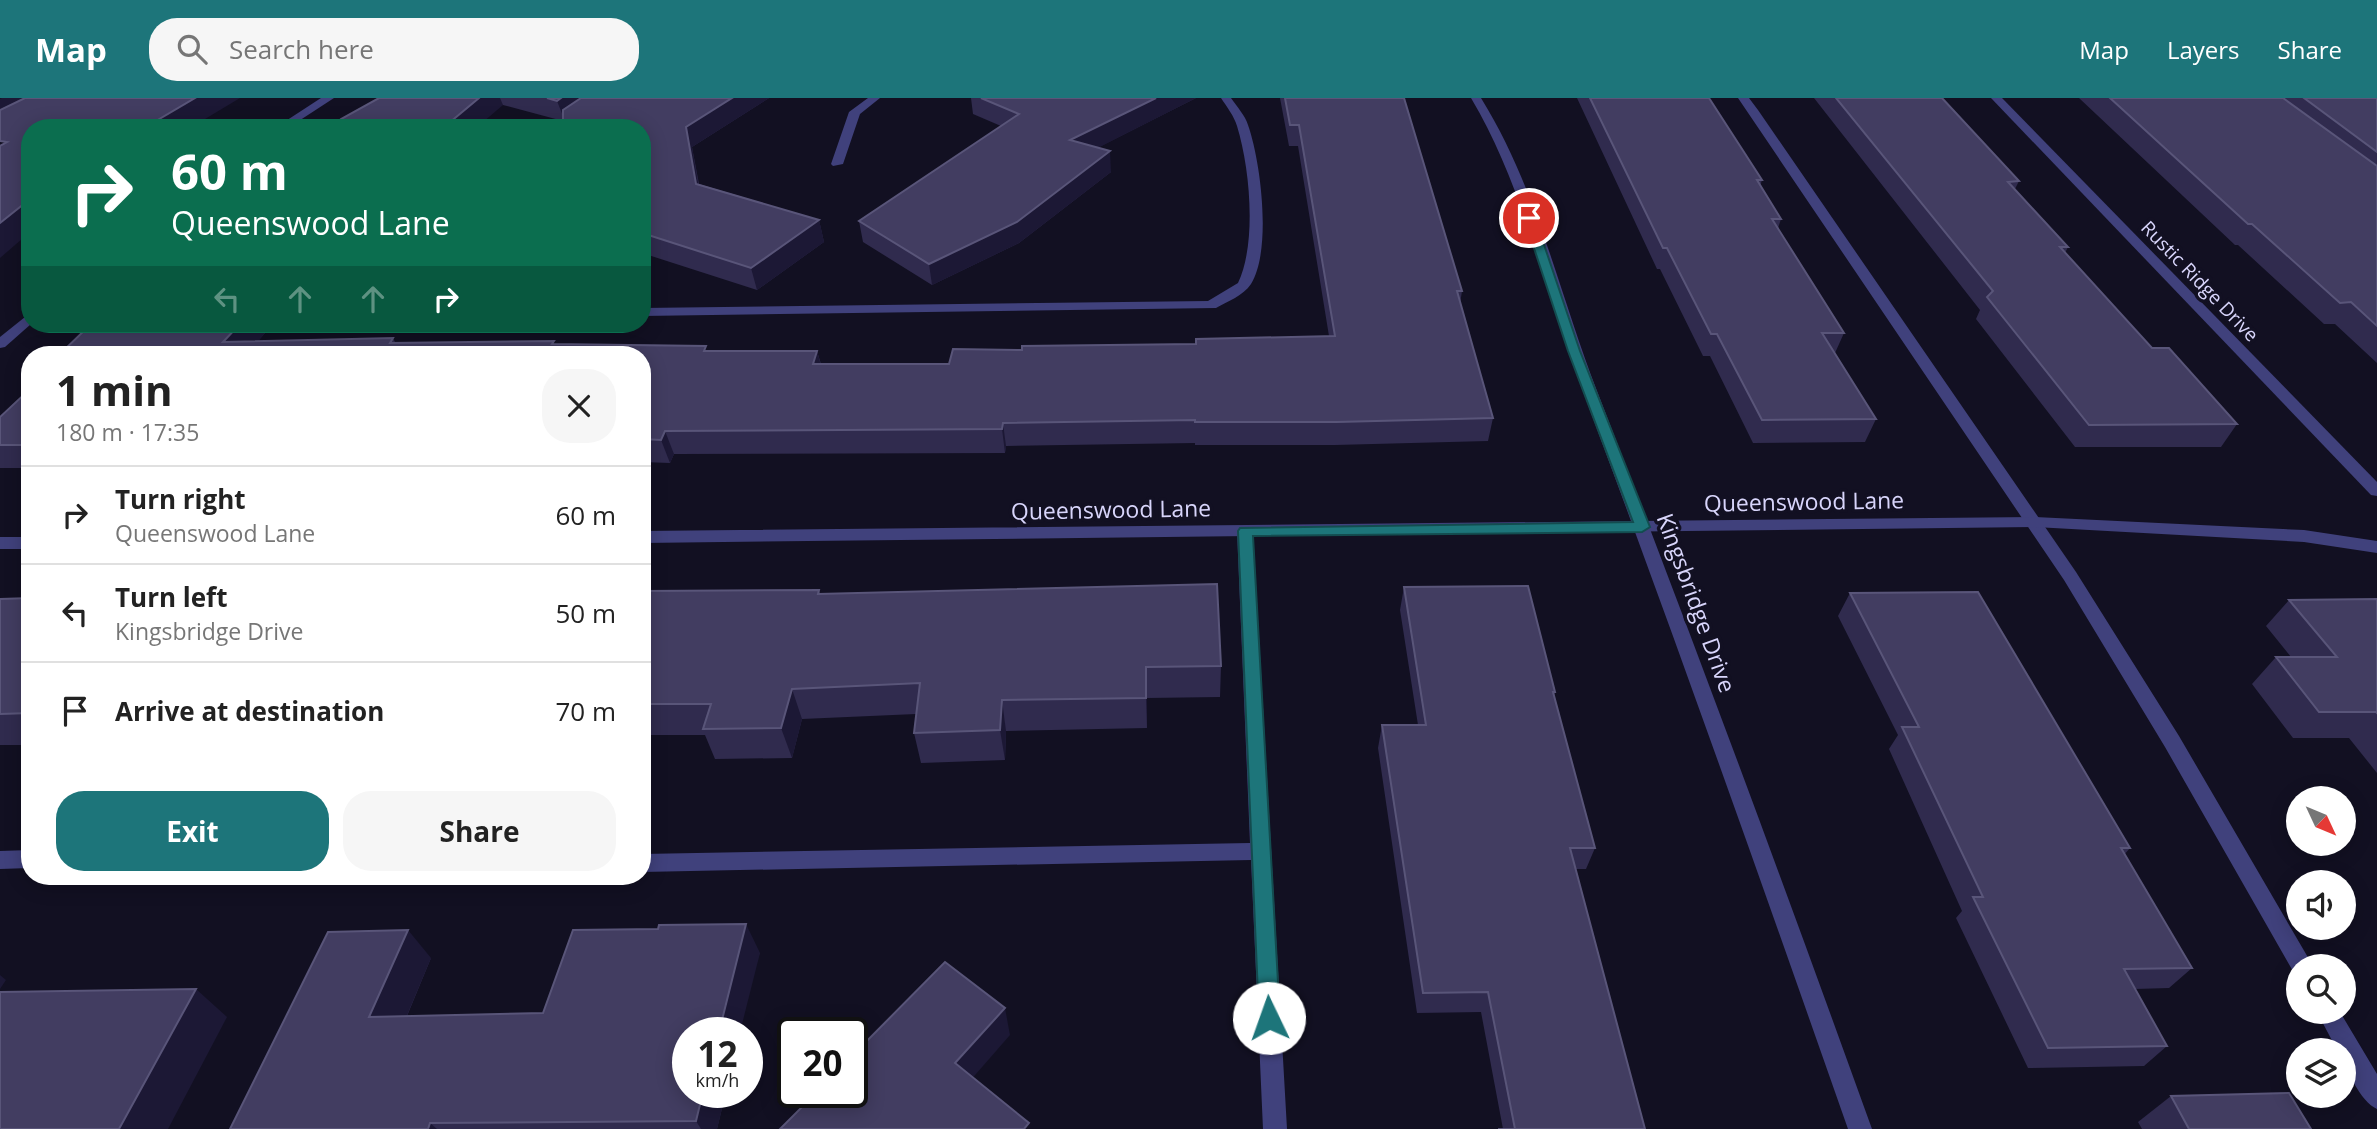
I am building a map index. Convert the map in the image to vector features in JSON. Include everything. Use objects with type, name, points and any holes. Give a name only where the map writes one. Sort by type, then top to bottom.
[{"type":"street","points":[[295,119],[329,98]]},
{"type":"street","points":[[837,164],[855,113],[875,98]]},
{"type":"street","points":[[651,312],[1210,304],[1230,295],[1246,283],[1256,257],[1253,181],[1242,123],[1226,98]]},
{"type":"street","name":"Kingsbridge Drive","points":[[1476,98],[1489,116],[1511,165],[1574,351],[1642,527],[1860,1129]]},
{"type":"street","points":[[1743,98],[1770,132],[1825,219],[1894,314],[2035,522],[2220,822],[2295,954]]},
{"type":"street","name":"Rustic Ridge Drive","points":[[1996,98],[2377,491]]},
{"type":"street","points":[[0,344],[21,325]]},
{"type":"street","name":"Queenswood Lane","points":[[651,537],[2035,522],[2304,536],[2377,547]]},
{"type":"street","points":[[1245,531],[1275,1129]]},
{"type":"street","points":[[0,543],[21,543]]},
{"type":"street","points":[[651,863],[1261,851]]},
{"type":"street","points":[[0,860],[21,859]]},
{"type":"street","points":[[2335,1024],[2377,1097]]},
{"type":"building","points":[[25,98],[195,98],[159,119],[21,119],[21,206],[0,223],[0,146],[7,142],[0,141],[0,110]]},
{"type":"building","points":[[379,98],[479,98],[454,119],[341,119]]},
{"type":"building","points":[[581,98],[732,98],[686,127],[696,184],[819,220],[751,268],[651,236],[651,119],[563,119],[563,110]]},
{"type":"building","points":[[981,98],[1156,98],[1070,140],[1110,151],[1017,222],[929,264],[859,221],[1019,114]]},
{"type":"building","points":[[1285,98],[1404,98],[1462,291],[1457,291],[1493,418],[1337,422],[1195,420],[1003,423],[1002,429],[665,431],[661,440],[651,439],[651,346],[68,346],[82,333],[232,333],[223,342],[393,338],[390,343],[554,341],[552,344],[706,346],[704,351],[817,351],[813,364],[949,364],[953,349],[1022,350],[1022,346],[1196,344],[1196,339],[1335,336],[1299,125],[1290,125]]},
{"type":"building","points":[[1590,98],[1709,98],[1762,180],[1757,180],[1781,219],[1772,219],[1844,333],[1822,333],[1876,419],[1762,420],[1717,334],[1711,334],[1667,248],[1663,248]]},
{"type":"building","points":[[1836,98],[1942,98],[2019,181],[2008,182],[2068,247],[2060,247],[2152,348],[2169,348],[2237,424],[2089,425],[1987,297],[1993,291]]},
{"type":"building","points":[[2110,98],[2283,98],[2377,166],[2377,326],[2351,302],[2340,303],[2252,224],[2248,224]]},
{"type":"building","points":[[2304,98],[2377,98],[2377,152]]},
{"type":"building","points":[[21,397],[21,445],[0,445],[0,417]]},
{"type":"building","points":[[1217,584],[1221,666],[1146,667],[1146,698],[1002,700],[1000,730],[914,733],[920,683],[792,689],[781,728],[703,729],[711,704],[651,704],[651,591],[819,590],[818,594]]},
{"type":"building","points":[[1528,586],[1595,848],[1570,848],[1645,1129],[1515,1129],[1488,992],[1423,993],[1382,725],[1426,725],[1404,587]]},
{"type":"building","points":[[1978,592],[2130,848],[2121,848],[2192,968],[2124,969],[2167,1046],[2048,1048],[1973,897],[1983,897],[1902,727],[1919,727],[1850,593]]},
{"type":"building","points":[[21,598],[21,713],[0,714],[0,599]]},
{"type":"building","points":[[2377,599],[2377,713],[2319,712],[2276,657],[2337,657],[2289,600]]},
{"type":"building","points":[[746,924],[723,1017],[672,1017],[672,1108],[699,1108],[696,1121],[430,1123],[428,1129],[230,1129],[328,932],[408,930],[369,1017],[543,1013],[573,930],[658,929],[659,925]]},
{"type":"building","points":[[945,962],[1005,1008],[955,1063],[1029,1123],[1024,1129],[780,1129],[801,1108],[868,1108],[868,1040]]},
{"type":"building","points":[[196,989],[119,1129],[0,1129],[0,992]]},
{"type":"building","points":[[2286,1093],[2286,1108],[2298,1108],[2311,1129],[2189,1129],[2171,1096]]},
{"type":"route","points":[[1269,1018],[1245,531],[1642,527],[1574,351],[1529,218]]}]
